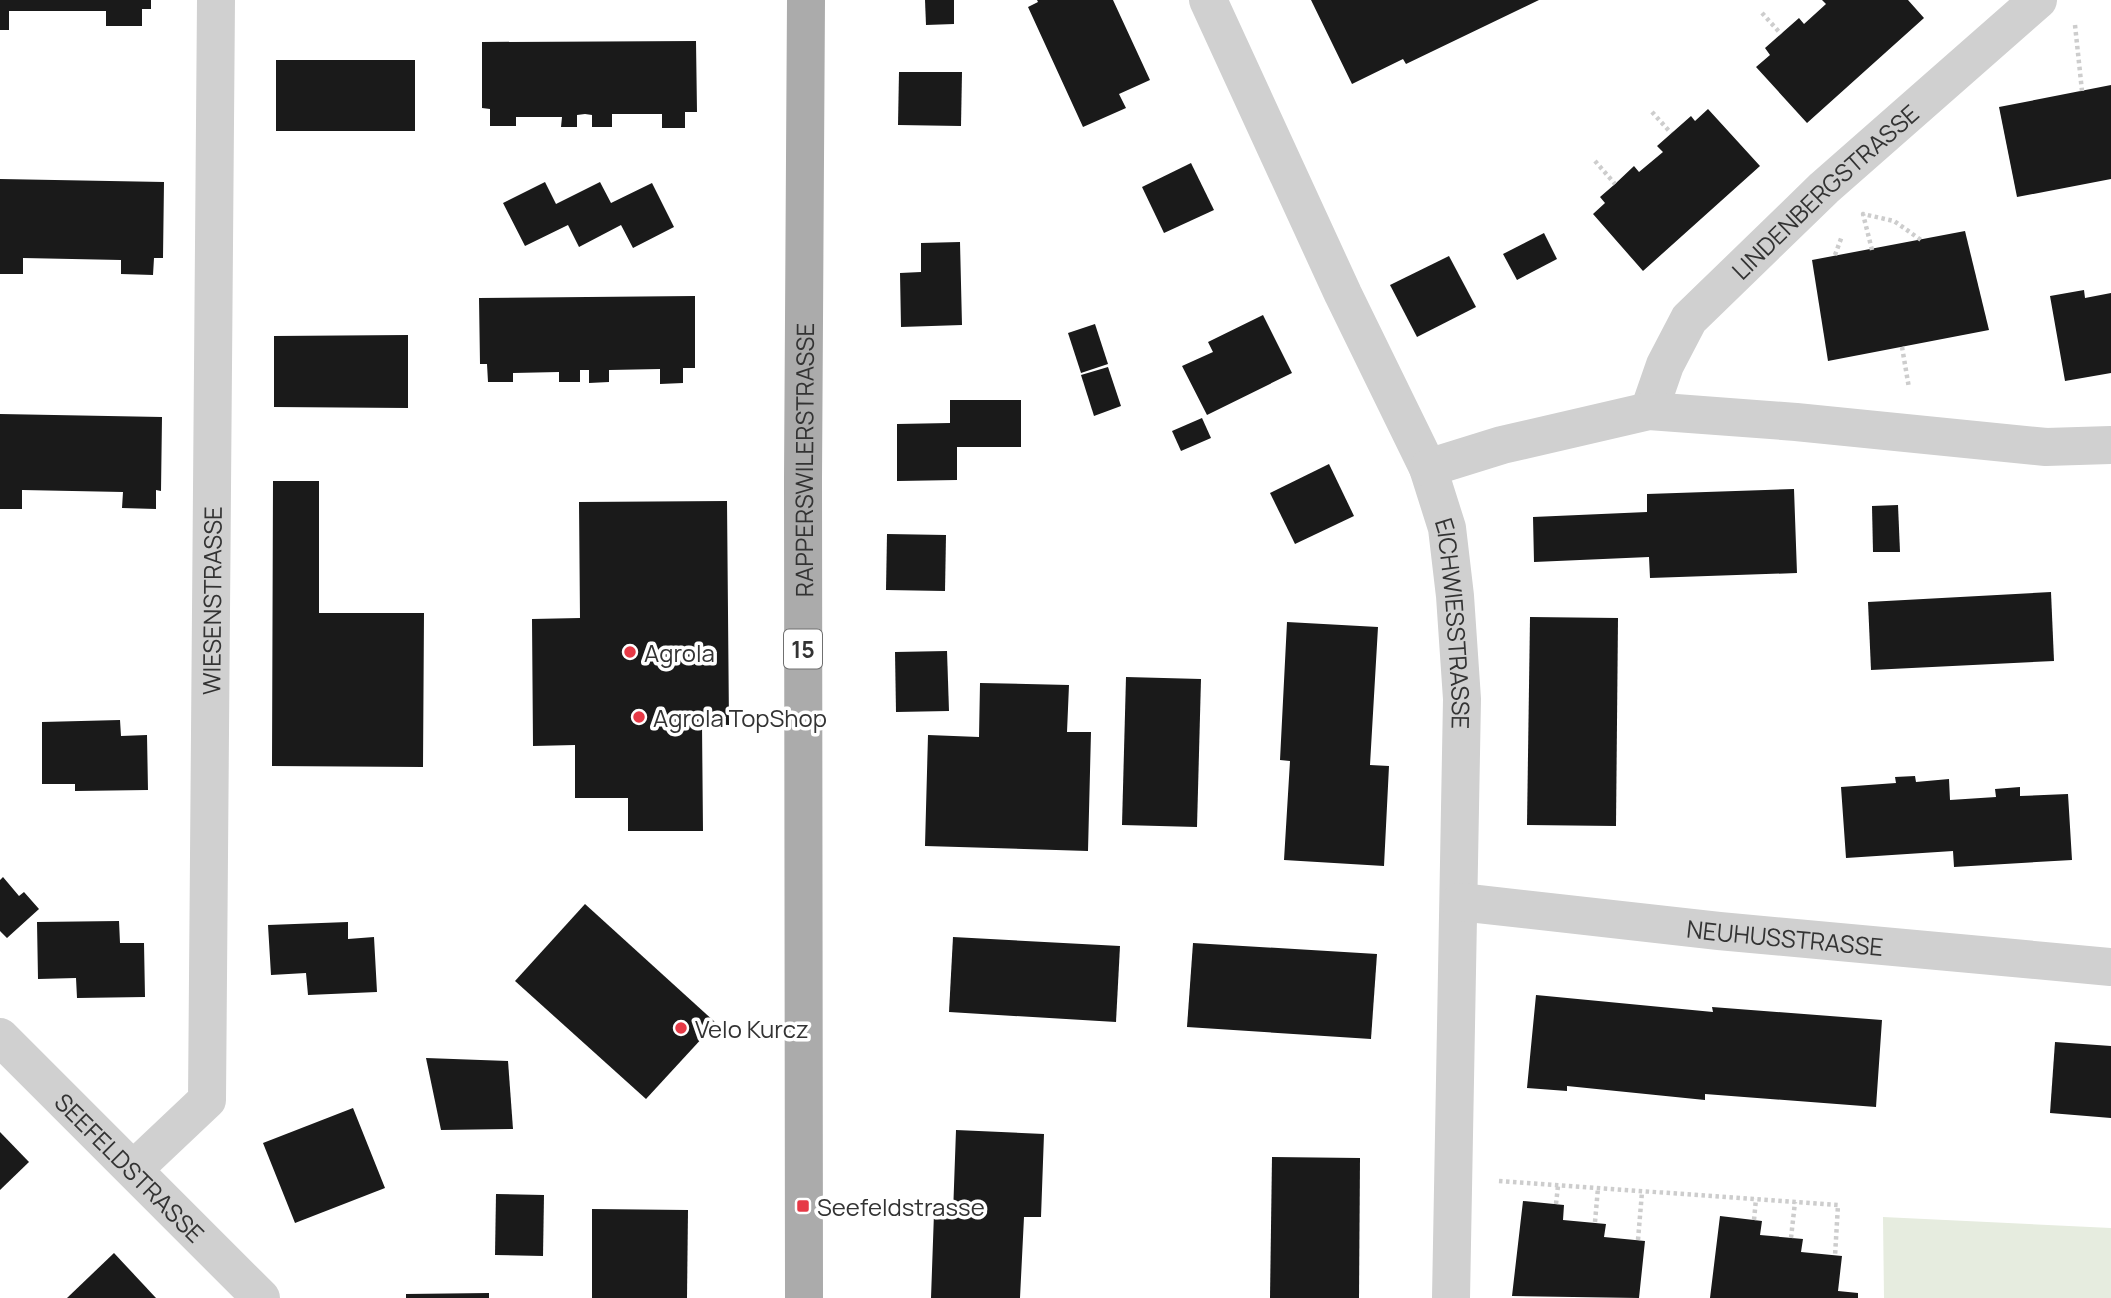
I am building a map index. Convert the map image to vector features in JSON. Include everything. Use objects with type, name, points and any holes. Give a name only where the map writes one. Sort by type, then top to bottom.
[{"type":"main road","name":"RAPPERSWILERSTRASSE","points":[[804,1298],[803,480],[806,0]]},
{"type":"street","name":"WIESENSTRASSE","points":[[134,1169],[207,1100],[216,0]]},
{"type":"street","name":"EICHWIESSTRASSE","points":[[1208,0],[1343,294],[1428,468],[1447,528],[1462,699],[1451,1298]]},
{"type":"street","name":"LINDENBERGSTRASSE","points":[[1649,411],[1665,365],[1689,319],[1824,188],[2038,0]]},
{"type":"street","points":[[1428,468],[1502,445],[1649,411],[1796,422],[2046,447],[2111,445]]},
{"type":"street","name":"NEUHUSSTRASSE","points":[[1460,902],[1719,932],[2111,968]]},
{"type":"street","name":"SEEFELDSTRASSE","points":[[0,1037],[261,1298]]},
{"type":"path","points":[[1762,13],[1781,34]]},
{"type":"path","points":[[2073,13],[2082,91]]},
{"type":"path","points":[[1652,111],[1671,134]]},
{"type":"path","points":[[1595,161],[1615,184]]},
{"type":"path","points":[[1872,250],[1863,214],[1894,221],[1921,240]]},
{"type":"path","points":[[1452,1178],[1838,1205],[1835,1256]]},
{"type":"path","points":[[1556,1204],[1558,1186]]},
{"type":"path","points":[[1595,1222],[1598,1188]]},
{"type":"path","points":[[1638,1240],[1642,1192]]},
{"type":"path","points":[[1754,1220],[1756,1199]]},
{"type":"path","points":[[1791,1238],[1796,1202]]},
{"type":"shaded area","points":[[1883,1217],[2111,1228],[2111,1298],[1884,1298]]},
{"type":"building","points":[[0,0],[151,0],[151,9],[142,9],[142,26],[106,26],[106,11],[9,11],[9,30],[0,30]]},
{"type":"building","points":[[925,0],[954,0],[954,24],[926,25]]},
{"type":"building","points":[[1037,0],[1113,0],[1150,80],[1119,94],[1126,108],[1083,127],[1028,7],[1038,2]]},
{"type":"building","points":[[1311,0],[1539,0],[1406,64],[1403,59],[1352,84]]},
{"type":"building","points":[[1822,0],[1908,0],[1924,18],[1807,123],[1756,67],[1770,55],[1765,48],[1799,18],[1804,24],[1826,4]]},
{"type":"building","points":[[696,41],[697,112],[685,112],[685,128],[662,128],[662,114],[612,114],[612,127],[592,127],[592,115],[585,114],[577,115],[577,127],[561,127],[562,117],[516,117],[516,126],[490,126],[490,109],[482,108],[482,42]]},
{"type":"building","points":[[276,60],[415,60],[415,131],[276,131]]},
{"type":"building","points":[[899,72],[962,72],[961,126],[898,125]]},
{"type":"building","points":[[2111,85],[2111,179],[2017,197],[1999,107]]},
{"type":"building","points":[[1708,109],[1760,166],[1643,271],[1593,214],[1605,203],[1600,197],[1634,166],[1639,172],[1663,152],[1657,146],[1691,116],[1695,121]]},
{"type":"building","points":[[1191,163],[1214,210],[1164,233],[1142,187]]},
{"type":"building","points":[[0,179],[164,182],[163,258],[154,258],[153,275],[121,274],[121,260],[23,258],[23,274],[0,274]]},
{"type":"building","points":[[545,182],[556,204],[600,182],[611,203],[652,183],[674,227],[633,248],[621,225],[579,247],[568,225],[525,246],[503,203]]},
{"type":"building","points":[[1965,231],[1989,330],[1828,361],[1812,260]]},
{"type":"building","points":[[1544,233],[1557,259],[1517,280],[1503,254]]},
{"type":"building","points":[[960,242],[962,325],[901,327],[900,273],[921,272],[921,243]]},
{"type":"building","points":[[1449,256],[1476,307],[1417,337],[1390,285]]},
{"type":"building","points":[[2084,290],[2085,298],[2111,293],[2111,373],[2065,381],[2050,296]]},
{"type":"building","points":[[695,296],[695,368],[683,368],[683,383],[660,384],[660,369],[609,370],[609,382],[589,383],[589,370],[580,370],[580,382],[559,382],[559,372],[513,373],[513,382],[488,382],[487,364],[480,364],[479,298]]},
{"type":"building","points":[[1263,315],[1292,373],[1207,415],[1182,366],[1213,352],[1208,342]]},
{"type":"building","points":[[1095,324],[1108,364],[1081,373],[1068,333]]},
{"type":"building","points":[[408,335],[408,408],[274,407],[274,336]]},
{"type":"building","points":[[1108,367],[1121,406],[1094,416],[1081,375]]},
{"type":"building","points":[[950,400],[1021,400],[1021,447],[957,447],[957,480],[897,481],[897,424],[950,423]]},
{"type":"building","points":[[0,414],[162,417],[161,491],[156,490],[156,509],[122,508],[123,492],[22,490],[22,509],[0,509]]},
{"type":"building","points":[[1202,418],[1211,438],[1181,451],[1172,431]]},
{"type":"building","points":[[1329,464],[1354,516],[1295,544],[1270,493]]},
{"type":"building","points":[[273,481],[319,481],[319,613],[424,613],[423,767],[272,766]]},
{"type":"building","points":[[1794,489],[1797,573],[1650,578],[1649,557],[1534,562],[1533,517],[1647,512],[1647,494]]},
{"type":"building","name":"Agrola","points":[[727,501],[729,725],[702,724],[703,831],[628,831],[628,798],[575,798],[575,745],[533,746],[532,619],[580,618],[579,502]]},
{"type":"building","points":[[1898,505],[1900,552],[1873,552],[1872,506]]},
{"type":"building","points":[[887,534],[946,535],[945,591],[886,590]]},
{"type":"building","points":[[2051,592],[2054,661],[1871,670],[1868,602]]},
{"type":"building","points":[[1530,617],[1618,618],[1616,826],[1527,825]]},
{"type":"building","points":[[1287,622],[1378,627],[1370,765],[1389,766],[1384,866],[1284,860],[1290,761],[1280,760]]},
{"type":"building","points":[[947,651],[949,711],[896,712],[895,652]]},
{"type":"building","points":[[1126,677],[1201,679],[1197,827],[1122,825]]},
{"type":"building","points":[[980,683],[1069,685],[1067,732],[1091,732],[1088,851],[925,846],[928,735],[979,737]]},
{"type":"building","points":[[120,720],[121,736],[147,735],[148,790],[75,791],[75,784],[42,784],[42,722]]},
{"type":"building","points":[[1915,776],[1916,782],[1949,779],[1950,800],[1996,797],[1995,789],[2020,787],[2020,796],[2068,794],[2072,860],[1954,867],[1953,851],[1846,858],[1841,787],[1896,783],[1895,777]]},
{"type":"building","points":[[3,877],[19,896],[24,892],[39,909],[7,938],[0,931],[0,880]]},
{"type":"building","points":[[585,904],[716,1023],[646,1099],[515,981]]},
{"type":"building","points":[[119,921],[120,943],[144,943],[145,997],[77,998],[76,978],[38,979],[37,922]]},
{"type":"building","points":[[348,922],[348,939],[374,937],[377,992],[308,995],[306,973],[271,975],[268,925]]},
{"type":"building","points":[[953,937],[1120,946],[1116,1022],[949,1012]]},
{"type":"building","points":[[1193,943],[1377,954],[1371,1039],[1187,1027]]},
{"type":"building","points":[[1536,995],[1713,1012],[1712,1007],[1882,1020],[1876,1107],[1705,1094],[1705,1100],[1567,1086],[1567,1091],[1527,1088]]},
{"type":"building","points":[[2055,1042],[2111,1046],[2111,1118],[2050,1113]]},
{"type":"building","points":[[426,1058],[508,1061],[513,1129],[441,1130]]},
{"type":"building","points":[[353,1108],[385,1188],[295,1223],[263,1143]]},
{"type":"building","points":[[956,1130],[1044,1134],[1041,1217],[1024,1217],[1020,1298],[931,1298],[934,1213],[953,1214]]},
{"type":"building","points":[[0,1132],[29,1162],[0,1190]]},
{"type":"building","points":[[1272,1157],[1360,1158],[1359,1298],[1270,1298]]},
{"type":"building","points":[[496,1194],[544,1195],[543,1256],[495,1255]]},
{"type":"building","points":[[1523,1201],[1564,1205],[1563,1220],[1606,1224],[1604,1237],[1645,1241],[1639,1298],[1512,1296]]},
{"type":"building","points":[[592,1209],[688,1210],[687,1298],[592,1298]]},
{"type":"building","points":[[1720,1216],[1762,1221],[1760,1235],[1803,1239],[1801,1252],[1842,1256],[1838,1291],[1858,1293],[1858,1298],[1710,1298]]},
{"type":"building","points":[[114,1253],[156,1298],[67,1298]]},
{"type":"building","points":[[489,1293],[489,1298],[406,1298],[406,1294]]},
{"type":"place","name":"Agrola","points":[[630,652]]},
{"type":"place","name":"Agrola TopShop","points":[[639,717]]},
{"type":"place","name":"Velo Kurcz","points":[[681,1028]]},
{"type":"place","name":"Seefeldstrasse","points":[[803,1206]]}]
